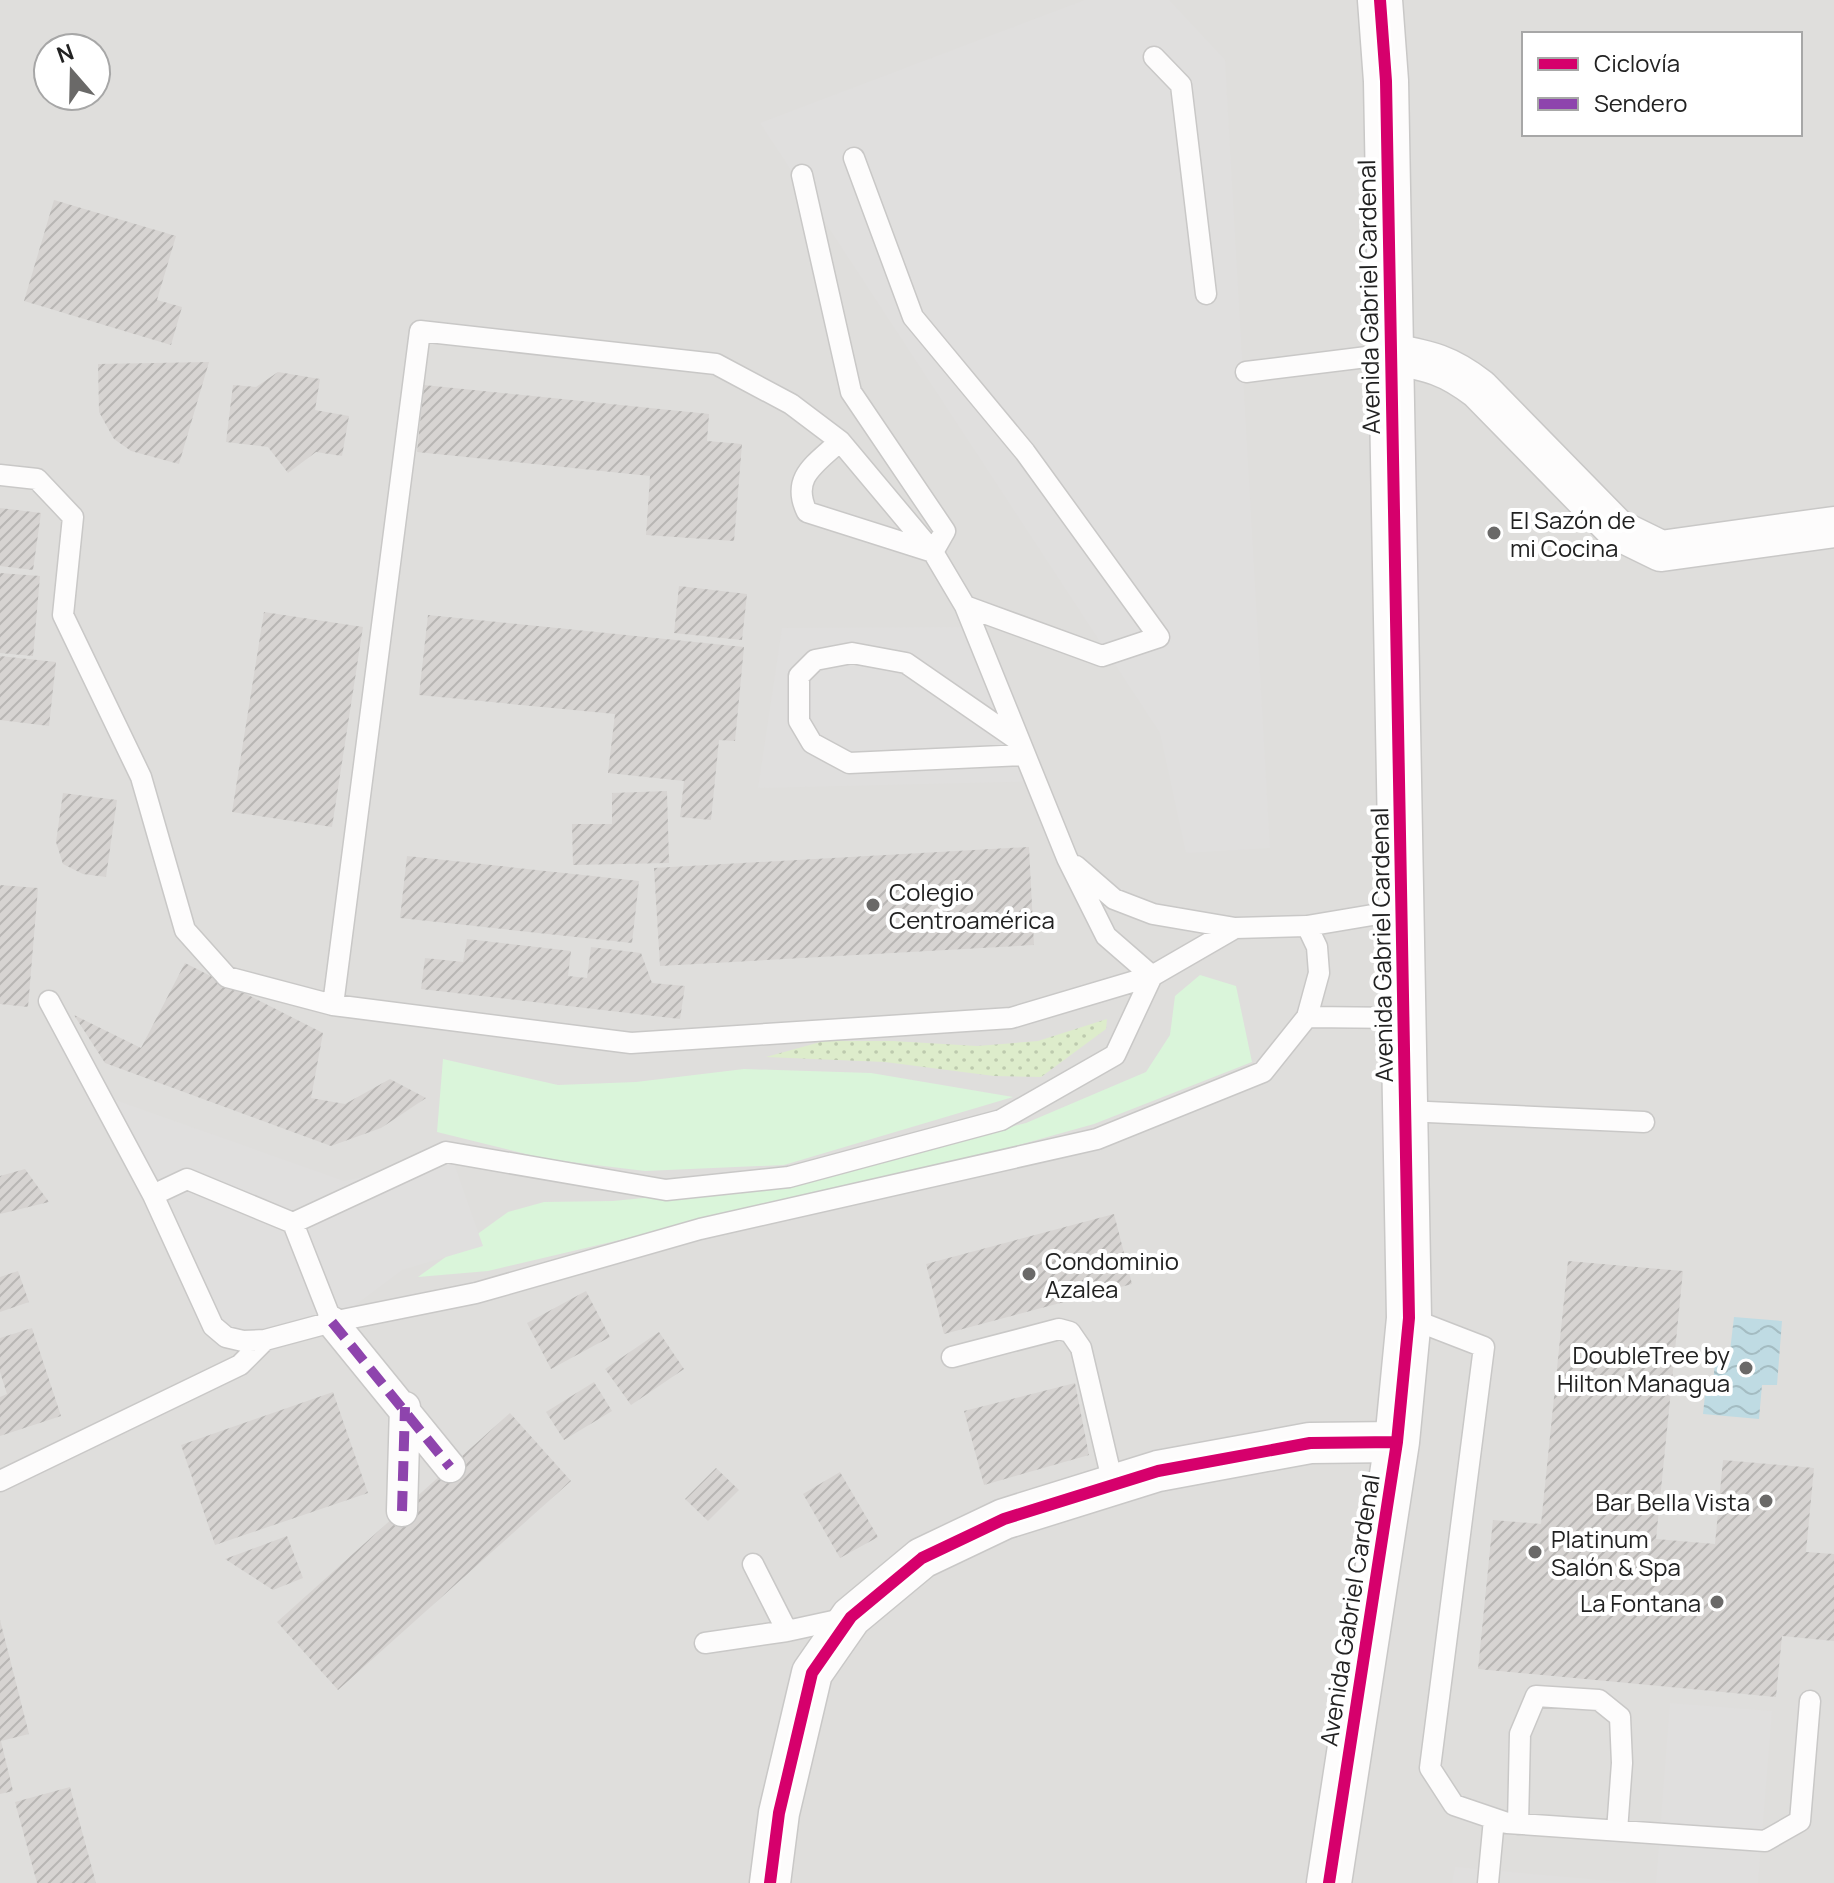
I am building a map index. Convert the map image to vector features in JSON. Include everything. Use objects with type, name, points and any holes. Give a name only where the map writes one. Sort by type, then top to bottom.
[{"type":"street","name":"Avenida Gabriel Cardenal","points":[[1329,1883],[1397,1442],[1409,1318],[1391,354],[1380,0]]},
{"type":"street","points":[[1391,354],[1439,362],[1457,372],[1479,389],[1616,529],[1661,551],[1834,527]]},
{"type":"street","points":[[332,1322],[405,1407],[421,1434],[450,1467]]},
{"type":"street","points":[[402,1511],[405,1407]]},
{"type":"street","points":[[770,1883],[779,1813],[812,1673],[851,1617],[922,1558],[1004,1519],[1158,1471],[1310,1443],[1397,1442]]},
{"type":"lane","points":[[1154,57],[1181,85],[1206,294]]},
{"type":"lane","points":[[854,158],[913,317],[1025,452],[1159,637],[1102,656],[965,606]]},
{"type":"lane","points":[[802,175],[851,392],[945,531],[933,552]]},
{"type":"lane","points":[[333,1005],[420,331],[716,364],[791,404],[840,441],[933,552],[965,606],[1067,858],[1106,936],[1152,976]]},
{"type":"lane","points":[[1246,372],[1391,354]]},
{"type":"lane","points":[[840,441],[811,468],[800,485],[800,497],[807,512],[933,552]]},
{"type":"lane","points":[[0,475],[37,479],[73,517],[63,615],[141,777],[185,930],[227,977],[333,1005],[631,1043],[1011,1018],[1152,976],[1235,928]]},
{"type":"lane","points":[[852,653],[906,663],[1022,748],[849,763],[812,743],[799,721],[799,676],[815,660],[852,653]]},
{"type":"lane","points":[[1067,858],[1114,899],[1153,914],[1235,928],[1307,926],[1402,910]]},
{"type":"lane","points":[[49,1001],[153,1195],[213,1326],[226,1337],[243,1341],[265,1340],[332,1322],[476,1293],[700,1229],[1097,1139],[1263,1072],[1307,1017],[1319,973],[1317,947],[1307,926]]},
{"type":"lane","points":[[293,1223],[446,1152],[666,1190],[789,1177],[1001,1120],[1115,1055],[1152,976]]},
{"type":"lane","points":[[1307,1017],[1404,1018]]},
{"type":"lane","points":[[1406,1111],[1644,1122]]},
{"type":"lane","points":[[153,1195],[187,1179],[293,1223],[332,1322]]},
{"type":"lane","points":[[1409,1318],[1484,1347],[1430,1768],[1454,1805],[1518,1824],[1765,1841],[1800,1821],[1810,1701]]},
{"type":"lane","points":[[952,1357],[1059,1329],[1070,1332],[1081,1348],[1113,1484]]},
{"type":"lane","points":[[0,1481],[240,1365],[265,1340]]},
{"type":"lane","points":[[753,1564],[787,1631]]},
{"type":"lane","points":[[705,1643],[787,1631],[851,1617]]},
{"type":"lane","points":[[1518,1824],[1520,1734],[1536,1696],[1599,1700],[1620,1717],[1622,1763],[1617,1831]]},
{"type":"lane","points":[[1488,1883],[1494,1819]]},
{"type":"shaded area","points":[[0,0],[1834,0],[1834,1883],[0,1883]]},
{"type":"shaded area","points":[[1085,0],[1169,0],[1225,60],[1270,848],[1186,853],[1160,733],[760,123]]},
{"type":"shaded area","points":[[969,627],[1012,690],[1045,781],[758,788],[782,628]]},
{"type":"shaded area","points":[[84,1089],[344,1181],[452,1158],[483,1246],[402,1270],[350,1309],[252,1343],[202,1307]]},
{"type":"shaded area","points":[[1670,1703],[1772,1711],[1758,1883],[1656,1883]]},
{"type":"shaded area","points":[[1455,1867],[1634,1883],[1452,1883]]},
{"type":"green space","points":[[1200,975],[1236,986],[1252,1062],[1094,1124],[990,1153],[488,1271],[418,1277],[508,1212],[544,1202],[613,1201],[795,1183],[1026,1123],[1146,1072],[1170,1035],[1175,996]]},
{"type":"green space","points":[[1107,1019],[1106,1029],[1041,1077],[994,1076],[885,1062],[766,1057],[824,1041],[977,1046],[1038,1041]]},
{"type":"green space","points":[[443,1059],[558,1085],[636,1082],[744,1069],[871,1073],[1013,1097],[784,1165],[645,1171],[546,1159],[437,1132]]},
{"type":"water","name":"DoubleTree by Hilton Managua","points":[[1734,1317],[1782,1321],[1777,1385],[1762,1385],[1759,1419],[1703,1414],[1705,1395],[1712,1395],[1716,1351],[1730,1351]]},
{"type":"building","points":[[54,200],[176,236],[157,300],[182,307],[171,345],[24,301]]},
{"type":"building","points":[[209,362],[179,464],[131,451],[114,439],[99,412],[98,364]]},
{"type":"building","points":[[278,372],[320,379],[315,410],[349,416],[342,456],[316,452],[288,473],[268,447],[226,442],[233,385],[256,387]]},
{"type":"building","points":[[424,385],[709,414],[707,441],[742,444],[734,541],[646,535],[650,476],[417,452]]},
{"type":"building","points":[[0,508],[41,513],[33,570],[0,566]]},
{"type":"building","points":[[0,573],[40,576],[33,656],[0,653]]},
{"type":"building","points":[[679,586],[747,594],[742,640],[674,633]]},
{"type":"building","points":[[264,612],[363,627],[332,827],[232,812]]},
{"type":"building","points":[[428,615],[744,647],[735,741],[719,740],[711,820],[680,817],[684,781],[608,773],[615,714],[419,695]]},
{"type":"building","points":[[0,656],[56,662],[49,726],[0,720]]},
{"type":"building","points":[[667,791],[669,863],[573,865],[572,824],[612,824],[612,793]]},
{"type":"building","points":[[63,793],[117,800],[106,877],[83,874],[63,864],[56,842]]},
{"type":"building","points":[[1029,847],[1034,945],[660,966],[654,868]]},
{"type":"building","points":[[407,856],[639,881],[632,943],[400,918]]},
{"type":"building","points":[[0,885],[38,888],[28,1007],[0,1004]]},
{"type":"building","points":[[467,939],[571,951],[568,976],[587,978],[591,947],[641,953],[652,983],[685,986],[680,1019],[421,989],[425,958],[463,962]]},
{"type":"building","points":[[185,963],[323,1033],[311,1098],[345,1104],[390,1079],[426,1098],[381,1128],[331,1146],[105,1063],[74,1015],[141,1048]]},
{"type":"building","points":[[25,1169],[49,1202],[0,1214],[0,1176]]},
{"type":"building","name":"Condominio Azalea","points":[[1114,1214],[1132,1284],[944,1334],[926,1264]]},
{"type":"building","points":[[1568,1261],[1683,1271],[1656,1539],[1715,1544],[1723,1460],[1814,1468],[1806,1552],[1834,1554],[1834,1641],[1782,1636],[1776,1697],[1478,1669],[1493,1520],[1541,1524]]},
{"type":"building","points":[[18,1271],[29,1302],[0,1312],[0,1277]]},
{"type":"building","points":[[586,1291],[610,1337],[551,1369],[527,1323]]},
{"type":"building","points":[[32,1328],[61,1416],[0,1436],[0,1397],[7,1394],[0,1372],[0,1338]]},
{"type":"building","points":[[659,1332],[684,1369],[631,1405],[605,1369]]},
{"type":"building","points":[[594,1382],[612,1411],[564,1440],[546,1412]]},
{"type":"building","points":[[1075,1383],[1089,1455],[984,1485],[964,1411]]},
{"type":"building","points":[[333,1392],[368,1493],[215,1545],[181,1445]]},
{"type":"building","points":[[510,1413],[571,1481],[338,1690],[277,1622]]},
{"type":"building","points":[[716,1468],[739,1490],[708,1521],[685,1499]]},
{"type":"building","points":[[840,1472],[878,1537],[840,1558],[803,1494]]},
{"type":"building","points":[[287,1536],[303,1578],[273,1590],[225,1559]]},
{"type":"building","points":[[0,1620],[29,1734],[1,1741],[13,1791],[0,1794]]},
{"type":"building","points":[[70,1787],[96,1883],[37,1883],[15,1802]]},
{"type":"marked path","points":[[332,1322],[450,1467]]},
{"type":"marked path","points":[[402,1511],[405,1407]]},
{"type":"cycle path","points":[[1329,1883],[1397,1442],[1409,1318],[1386,81],[1380,0]]},
{"type":"cycle path","points":[[770,1883],[779,1813],[812,1673],[851,1617],[922,1558],[1004,1519],[1158,1471],[1310,1443],[1397,1442]]},
{"type":"place","name":"El Sazón de mi Cocina","points":[[1494,533]]},
{"type":"place","name":"Colegio Centroamérica","points":[[873,905]]},
{"type":"place","name":"Condominio Azalea","points":[[1029,1274]]},
{"type":"place","name":"DoubleTree by Hilton Managua","points":[[1746,1368]]},
{"type":"place","name":"Bar Bella Vista","points":[[1766,1501]]},
{"type":"place","name":"Platinum Salón & Spa","points":[[1535,1552]]},
{"type":"place","name":"La Fontana","points":[[1717,1602]]}]
